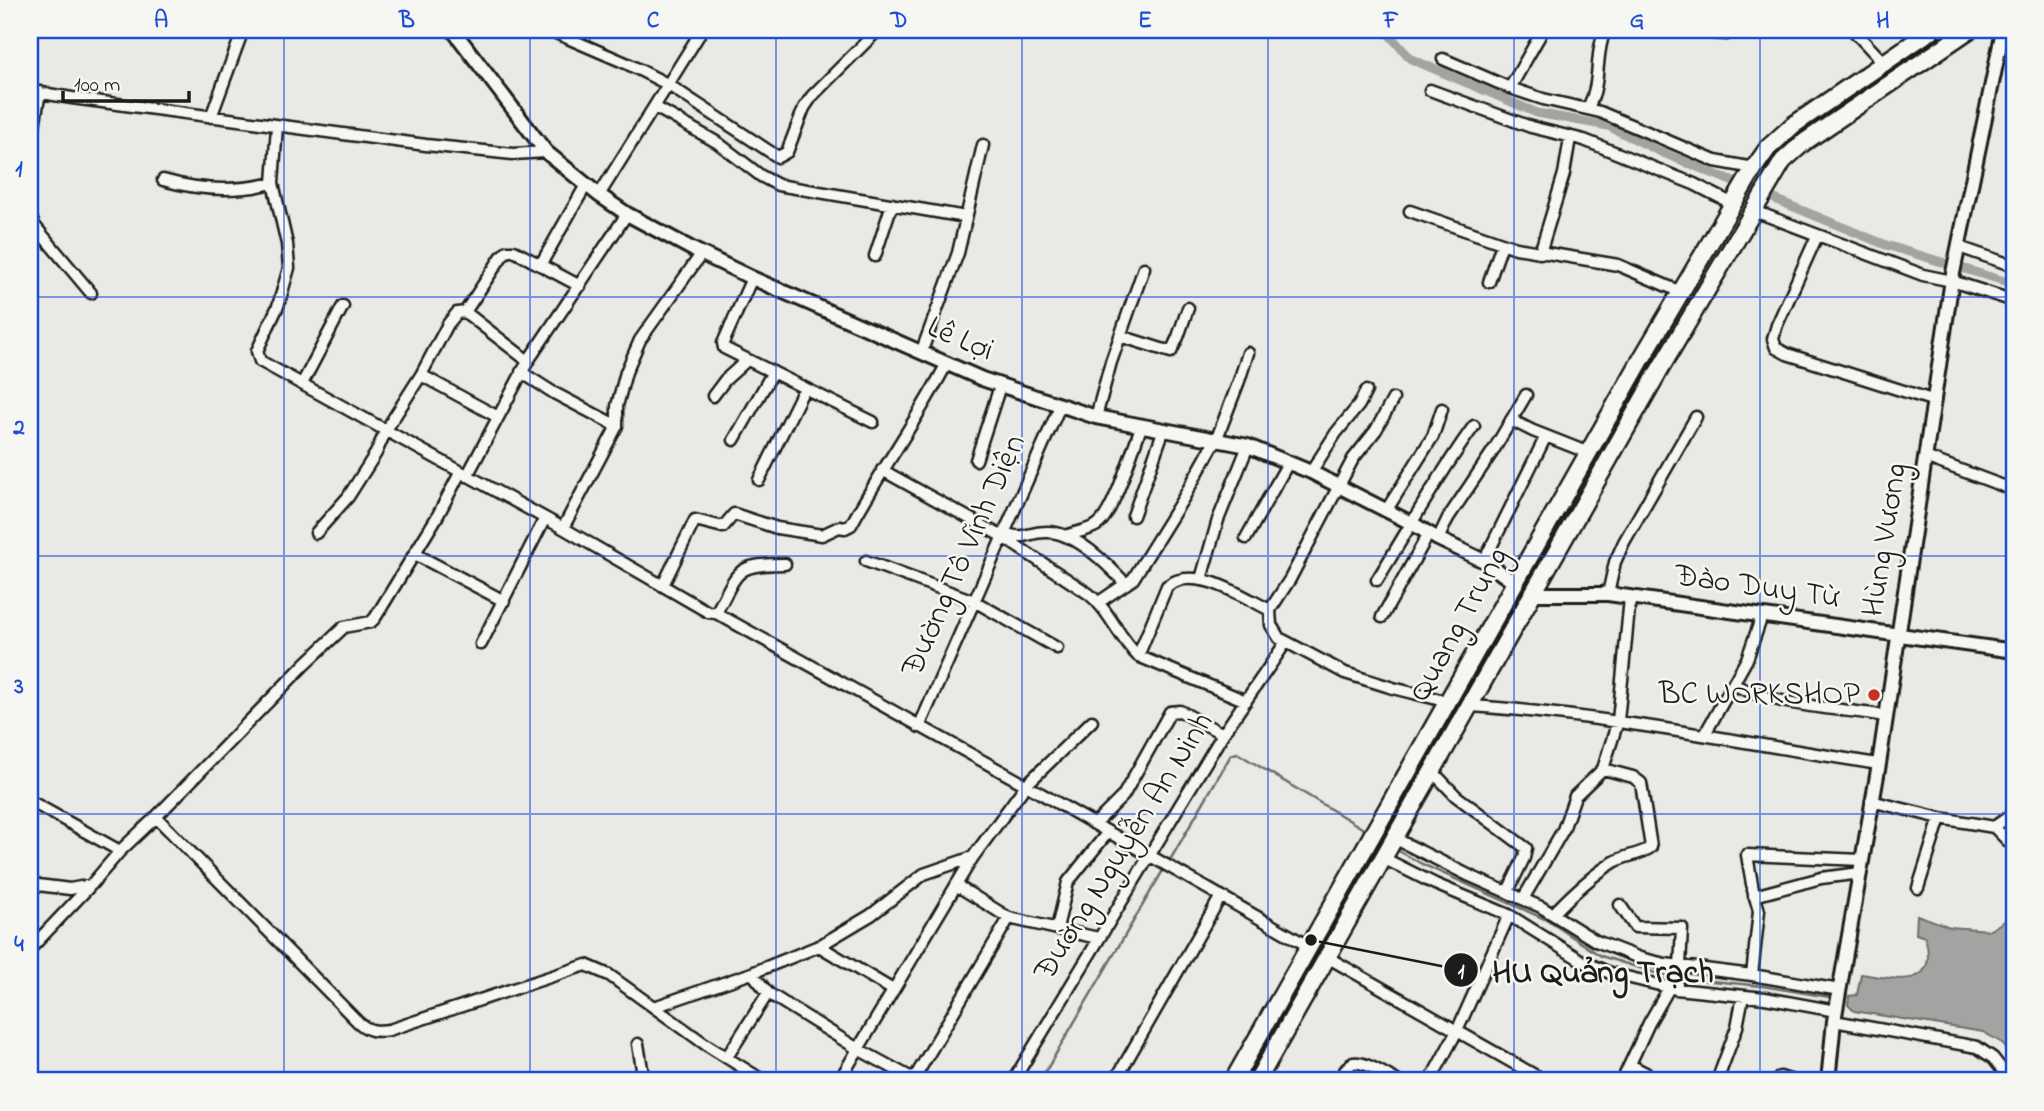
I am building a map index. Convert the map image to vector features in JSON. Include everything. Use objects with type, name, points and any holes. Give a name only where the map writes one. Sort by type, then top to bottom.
[{"type":"highway","points":[[1752,172],[1768,148],[1792,126],[1932,30]]},
{"type":"highway","points":[[1848,87],[1859,104],[1969,30]]},
{"type":"highway","name":"Quang Trung","points":[[1257,1081],[1660,369],[1783,161],[1803,143],[1859,104]]},
{"type":"highway","name":"Quang Trung","points":[[1234,1081],[1642,358],[1752,172]]},
{"type":"highway","points":[[1642,358],[1660,369]]},
{"type":"highway","points":[[1516,583],[1534,594]]},
{"type":"highway","points":[[1416,761],[1433,772]]},
{"type":"highway","points":[[1387,810],[1404,821]]},
{"type":"highway","points":[[1361,855],[1380,862]]},
{"type":"highway","points":[[1310,947],[1327,957]]},
{"type":"street","points":[[211,117],[243,30]]},
{"type":"street","name":"Lê Lợi","points":[[453,30],[546,152],[598,195],[627,214],[752,278],[946,365],[1000,386],[1096,417],[1248,446],[1311,472],[1484,561],[1516,583]]},
{"type":"street","points":[[549,30],[667,84],[761,148],[780,157],[787,152],[804,108],[812,96],[878,30]]},
{"type":"street","points":[[598,195],[702,30]]},
{"type":"street","points":[[1510,88],[1543,30]]},
{"type":"street","points":[[1588,108],[1598,84],[1601,44],[1605,30]]},
{"type":"street","points":[[1714,33],[1727,34],[1739,30]]},
{"type":"street","points":[[1853,30],[1884,63]]},
{"type":"street","name":"Hùng Vương","points":[[1828,1081],[1835,1016],[1879,764],[1952,277],[2003,30]]},
{"type":"street","points":[[1443,59],[1510,88],[1543,99],[1588,108],[1715,161],[1752,172]]},
{"type":"street","points":[[1430,90],[1522,124],[1584,141],[1735,201]]},
{"type":"street","points":[[30,149],[35,91],[72,99],[276,126],[513,154],[546,152]]},
{"type":"street","points":[[655,107],[718,143],[761,176],[778,185],[966,217]]},
{"type":"street","points":[[276,126],[273,183],[287,244],[289,268],[278,306],[257,356],[260,361],[564,528],[708,612],[716,613],[1026,785],[1310,947]]},
{"type":"street","points":[[1540,253],[1564,174],[1570,138]]},
{"type":"street","points":[[921,353],[953,270],[983,145]]},
{"type":"street","points":[[163,180],[188,187],[218,189],[273,183]]},
{"type":"street","points":[[541,264],[586,185]]},
{"type":"street","points":[[875,256],[892,204]]},
{"type":"street","points":[[1410,211],[1502,244],[1618,265],[1681,292]]},
{"type":"street","points":[[1753,211],[1923,275],[1952,277],[2014,301]]},
{"type":"street","points":[[30,949],[120,851],[305,664],[344,627],[371,622],[375,618],[498,417],[527,361],[627,214]]},
{"type":"street","points":[[30,215],[34,225],[91,293]]},
{"type":"street","points":[[1817,236],[1777,325],[1773,339],[1776,348],[1787,354],[1935,401]]},
{"type":"street","points":[[1489,282],[1502,244]]},
{"type":"street","points":[[1959,250],[2014,266]]},
{"type":"street","points":[[465,312],[507,251],[514,251],[580,286]]},
{"type":"street","points":[[564,528],[617,426],[618,406],[626,372],[640,340],[702,253]]},
{"type":"street","points":[[1096,417],[1144,268]]},
{"type":"street","points":[[752,278],[723,343],[727,351],[873,422]]},
{"type":"street","points":[[302,384],[343,306]]},
{"type":"street","points":[[1120,336],[1171,352],[1188,308]]},
{"type":"street","points":[[316,533],[348,497],[457,313],[465,312],[527,361]]},
{"type":"street","points":[[1099,602],[1126,584],[1140,569],[1217,438],[1248,353]]},
{"type":"street","points":[[713,396],[725,380],[746,361]]},
{"type":"street","points":[[663,585],[695,520],[723,527],[734,514],[777,528],[827,535],[834,529],[851,525],[882,470],[930,397],[946,365]]},
{"type":"street","points":[[521,372],[554,393],[617,426]]},
{"type":"street","points":[[734,440],[773,372]]},
{"type":"street","points":[[421,375],[498,417]]},
{"type":"street","points":[[976,460],[1000,386]]},
{"type":"street","points":[[760,480],[804,389]]},
{"type":"street","points":[[1311,472],[1366,391]]},
{"type":"street","points":[[1382,617],[1526,395]]},
{"type":"street","points":[[1393,399],[1385,417],[1353,459],[1290,579],[1270,610],[1273,631],[1286,642],[1353,676],[1449,702]]},
{"type":"street","name":"Đường Tô Vĩnh Diện","points":[[919,727],[1060,406]]},
{"type":"street","points":[[1386,511],[1433,436],[1442,410]]},
{"type":"street","points":[[1608,594],[1615,562],[1624,542],[1696,417]]},
{"type":"street","points":[[1511,420],[1589,453]]},
{"type":"street","points":[[1065,536],[1096,526],[1104,517],[1122,479],[1142,425]]},
{"type":"street","points":[[1377,580],[1434,484],[1474,426]]},
{"type":"street","points":[[1133,516],[1164,429]]},
{"type":"street","points":[[1484,561],[1546,436]]},
{"type":"street","points":[[1201,579],[1218,520],[1248,446]]},
{"type":"street","points":[[1925,457],[2014,490]]},
{"type":"street","points":[[1246,538],[1288,463]]},
{"type":"street","points":[[882,470],[1003,535],[1099,602],[1125,644],[1138,656],[1246,701]]},
{"type":"street","points":[[481,645],[545,518]]},
{"type":"street","points":[[1003,535],[1019,537],[1046,532],[1065,536],[1093,552],[1126,584]]},
{"type":"street","points":[[415,554],[504,601]]},
{"type":"street","points":[[866,561],[974,601],[1057,648]]},
{"type":"street","points":[[716,613],[740,571],[758,564],[785,564]]},
{"type":"street","points":[[1138,656],[1167,586],[1175,582],[1201,579],[1270,610]]},
{"type":"street","name":"Đào Duy Từ","points":[[1534,594],[1608,594],[2014,650]]},
{"type":"street","points":[[1523,899],[1563,830],[1575,796],[1602,769],[1618,721],[1630,598]]},
{"type":"street","points":[[1705,734],[1747,659],[1762,616]]},
{"type":"street","name":"Đường Nguyễn An Ninh","points":[[1013,1081],[1223,734],[1286,642]]},
{"type":"street","points":[[1733,684],[1749,692],[1781,700],[1886,716]]},
{"type":"street","points":[[1470,706],[1618,721],[1879,764]]},
{"type":"street","points":[[1095,824],[1124,796],[1170,712],[1180,710],[1223,734]]},
{"type":"street","points":[[839,1081],[973,857],[1026,785],[1092,721]]},
{"type":"street","points":[[1553,914],[1573,893],[1605,868],[1651,847],[1641,783],[1633,777],[1602,769]]},
{"type":"street","points":[[1433,772],[1456,796],[1526,848],[1508,891]]},
{"type":"street","points":[[30,801],[120,851]]},
{"type":"street","points":[[1871,801],[1940,818],[1994,827],[2014,847]]},
{"type":"street","points":[[1994,827],[2014,813]]},
{"type":"street","points":[[156,817],[358,1022],[370,1030],[389,1030],[586,965],[609,975],[764,1081]]},
{"type":"street","points":[[1918,888],[1940,818]]},
{"type":"street","points":[[1057,928],[1068,882],[1108,832]]},
{"type":"street","points":[[1394,838],[1553,914],[1605,946],[1680,968],[1752,975],[1840,990]]},
{"type":"street","points":[[1752,975],[1759,911],[1747,855],[1862,866]]},
{"type":"street","points":[[654,1006],[752,973],[819,946],[871,915],[924,874],[973,857]]},
{"type":"street","points":[[1380,862],[1509,915],[1595,968],[1674,986],[1743,996],[1977,1047],[1993,1058],[2011,1081]]},
{"type":"street","points":[[1754,895],[1862,866]]},
{"type":"street","points":[[30,884],[69,889],[91,885]]},
{"type":"street","points":[[956,885],[1009,918],[1098,938]]},
{"type":"street","points":[[1115,1081],[1221,897]]},
{"type":"street","points":[[1620,905],[1635,927],[1682,928],[1680,968],[1674,986],[1648,1023],[1622,1081]]},
{"type":"street","points":[[1430,1081],[1458,1031],[1509,915]]},
{"type":"street","points":[[752,973],[768,993],[858,1049],[916,1080],[1009,918]]},
{"type":"street","points":[[819,946],[893,990]]},
{"type":"street","points":[[1327,957],[1545,1081]]},
{"type":"street","points":[[727,1057],[768,993]]},
{"type":"street","points":[[1717,1081],[1737,1027],[1743,996]]},
{"type":"street","points":[[638,1044],[644,1081]]},
{"type":"street","points":[[1339,1081],[1350,1064],[1355,1063],[1364,1064],[1397,1081]]},
{"type":"street","points":[[1630,1065],[1661,1081]]},
{"type":"street","points":[[1777,1081],[1780,1077],[1793,1081]]},
{"type":"shaded area","points":[[1917,915],[1950,927],[1990,930],[2014,915],[2014,1060],[2002,1043],[1983,1032],[1854,1011],[1848,1005],[1849,996],[1857,995],[1861,974],[1901,979],[1921,974],[1928,954],[1925,937],[1916,934]]},
{"type":"waterway","points":[[1385,30],[1411,59],[1537,113],[1608,126],[1661,152],[1886,245],[2014,284]]},
{"type":"waterway","points":[[1170,860],[1231,755],[1237,753],[1367,831]]},
{"type":"waterway","points":[[1397,850],[1422,864],[1547,920],[1601,956],[1676,977]]},
{"type":"waterway","points":[[1040,1081],[1162,872]]},
{"type":"waterway","points":[[1682,978],[1762,986],[1829,997]]},
{"type":"place","name":"BC WORKSHOP","points":[[1874,695]]},
{"type":"place","name":"HU Quảng Trạch","points":[[1311,940]]}]
